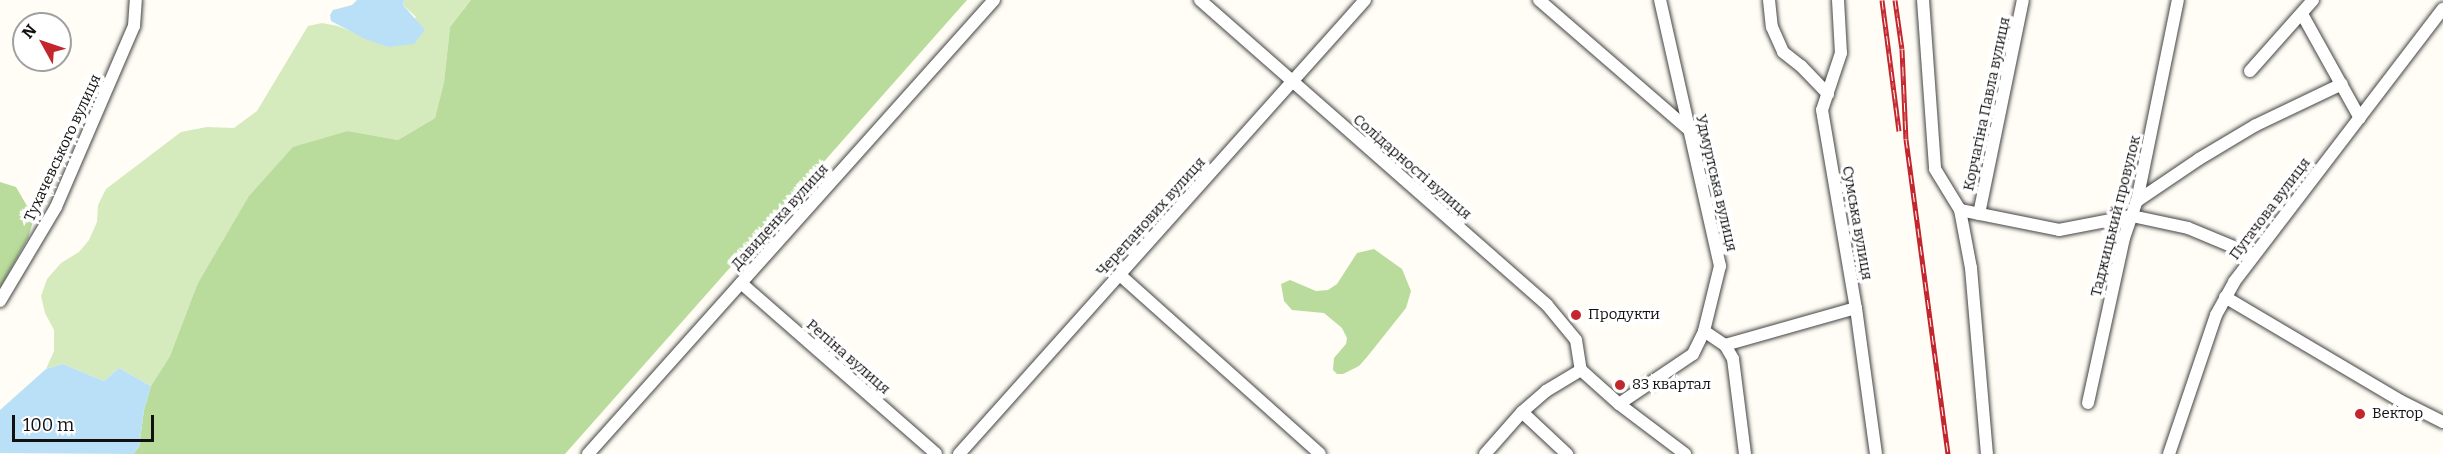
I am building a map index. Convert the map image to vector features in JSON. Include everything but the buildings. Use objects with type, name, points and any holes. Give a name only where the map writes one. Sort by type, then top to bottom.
[{"type":"street","name":"Тухачевського вулиця","points":[[0,301],[56,207],[134,26],[136,0]]},
{"type":"street","name":"Давиденка вулиця","points":[[588,454],[994,0]]},
{"type":"street","name":"Солідарності вулиця","points":[[1200,0],[1547,305],[1576,340],[1581,370]]},
{"type":"street","name":"Черепанових вулиця","points":[[959,454],[1365,0]]},
{"type":"street","points":[[1539,0],[1687,128]]},
{"type":"street","name":"Удмуртська вулиця","points":[[1619,404],[1693,354],[1704,331],[1720,266],[1687,128],[1660,0]]},
{"type":"street","points":[[1769,0],[1773,27],[1783,52],[1801,66],[1828,94]]},
{"type":"street","name":"Сумська вулиця","points":[[1838,0],[1841,53],[1822,110],[1856,308],[1876,454]]},
{"type":"street","points":[[1923,0],[1935,169],[1960,210],[1971,268],[1987,454]]},
{"type":"street","name":"Корчагіна Павла вулиця","points":[[1980,214],[2023,0]]},
{"type":"street","name":"Таджицький провулок","points":[[2088,403],[2124,238],[2138,201],[2178,0]]},
{"type":"street","points":[[2250,71],[2313,0]]},
{"type":"street","name":"Пугачова вулиця","points":[[2169,454],[2216,315],[2225,297],[2253,255],[2443,9]]},
{"type":"street","points":[[2302,14],[2360,118]]},
{"type":"street","points":[[2138,201],[2199,159],[2256,125],[2342,84]]},
{"type":"street","points":[[1960,210],[2060,230],[2132,216],[2188,228],[2253,255]]},
{"type":"street","points":[[1120,275],[1320,454]]},
{"type":"street","name":"Репiна вулиця","points":[[741,284],[936,454]]},
{"type":"street","points":[[2225,297],[2401,401],[2443,422]]},
{"type":"street","points":[[1725,345],[1856,308]]},
{"type":"street","points":[[1704,331],[1725,345],[1733,359],[1745,454]]},
{"type":"street","points":[[1485,454],[1522,412],[1546,391],[1581,370],[1619,404],[1685,454]]},
{"type":"street","points":[[1522,412],[1567,454]]},
{"type":"green space","points":[[404,0],[471,0],[450,27],[444,82],[435,118],[398,140],[348,131],[197,285],[170,356],[151,386],[119,368],[104,381],[63,364],[46,369],[54,351],[54,330],[45,313],[41,296],[47,279],[61,263],[79,252],[89,240],[97,222],[98,205],[106,189],[181,132],[207,127],[234,128],[257,111],[308,26],[322,23],[338,26],[388,47],[416,17],[403,5]]},
{"type":"green space","points":[[471,0],[967,0],[565,454],[133,454],[139,447],[144,410],[151,386],[170,356],[197,285],[249,196],[293,147],[348,131],[398,140],[435,118],[444,82],[450,27]]},
{"type":"green space","points":[[0,182],[16,187],[34,218],[28,238],[0,288]]},
{"type":"green space","points":[[1374,249],[1402,269],[1411,291],[1406,308],[1359,366],[1343,374],[1337,374],[1333,370],[1334,358],[1346,344],[1347,338],[1342,328],[1324,313],[1292,310],[1284,301],[1281,284],[1290,280],[1316,291],[1328,290],[1337,284],[1357,253]]},
{"type":"water","points":[[357,0],[404,0],[403,5],[425,30],[414,44],[388,47],[365,39],[331,21],[330,15],[333,10],[352,5]]},
{"type":"water","points":[[63,364],[104,381],[119,368],[151,386],[144,410],[139,447],[133,454],[0,453],[0,410],[46,369]]},
{"type":"railway","points":[[1882,0],[1899,131]]},
{"type":"railway","points":[[1895,0],[1902,49],[1906,139],[1948,454]]},
{"type":"place","name":"Продукти","points":[[1576,315]]},
{"type":"place","name":"83 квартал","points":[[1620,385]]},
{"type":"place","name":"Вектор","points":[[2360,414]]}]
